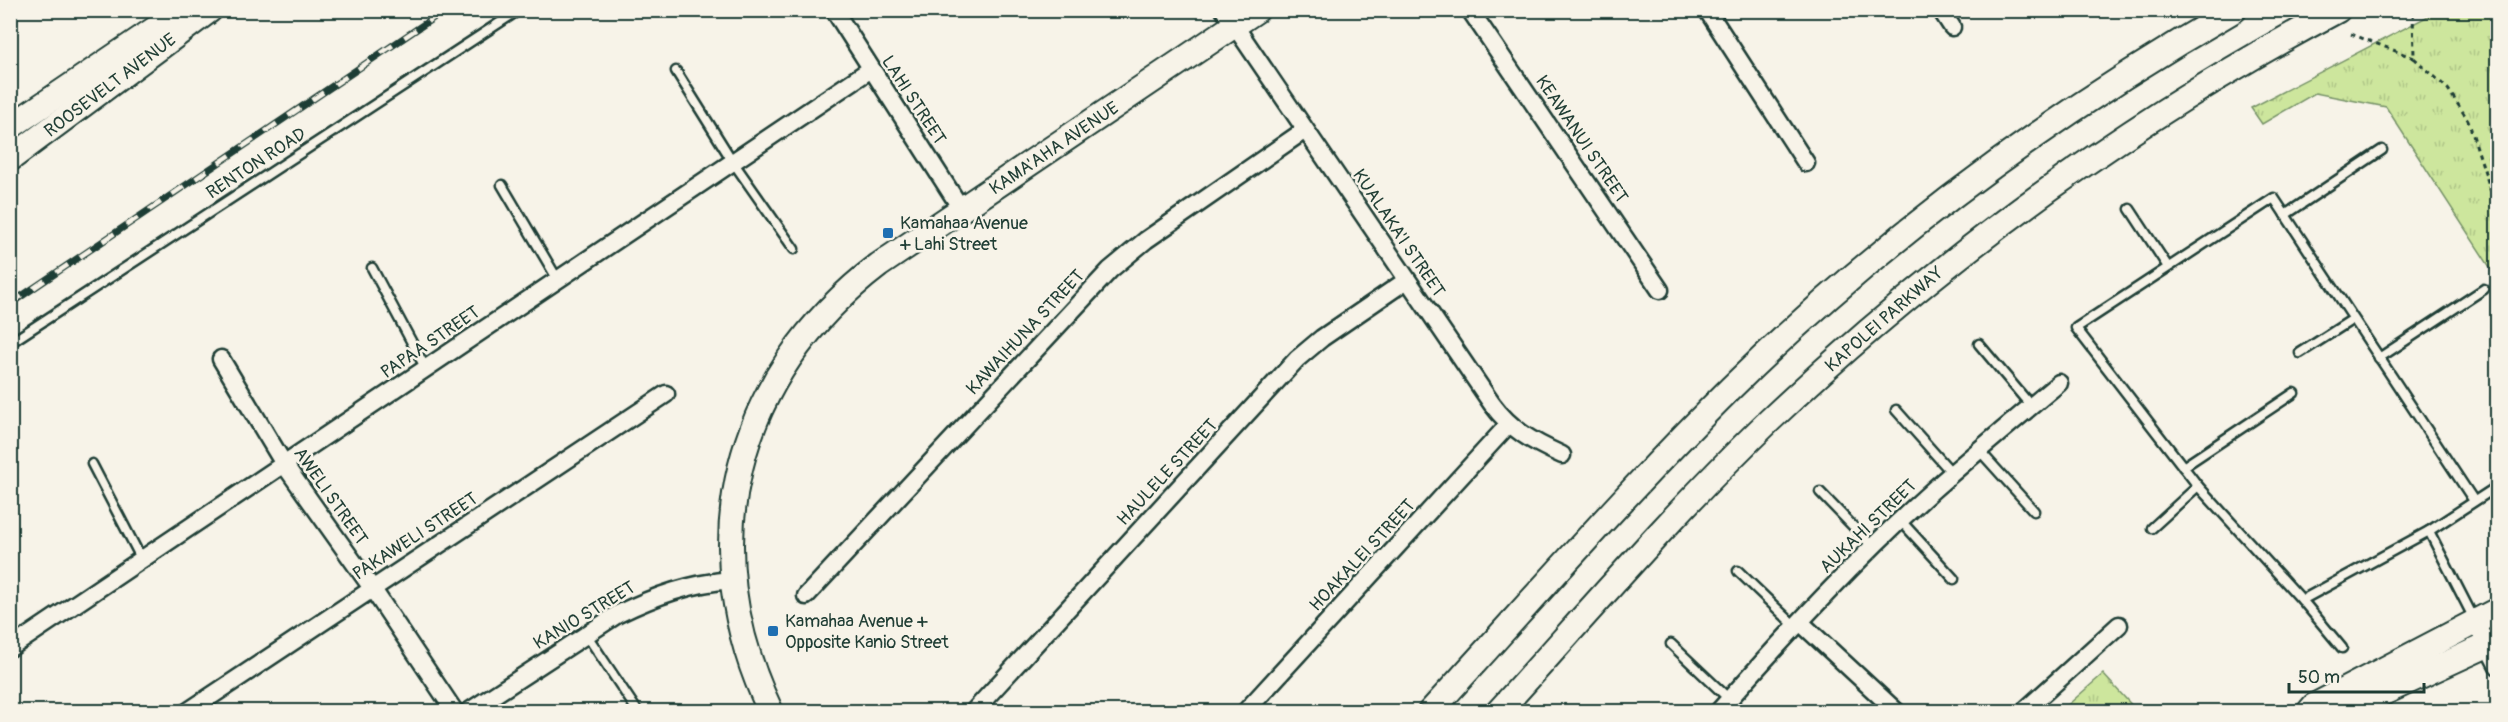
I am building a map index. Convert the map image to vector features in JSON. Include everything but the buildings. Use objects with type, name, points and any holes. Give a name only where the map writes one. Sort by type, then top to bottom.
[{"type":"main road","name":"ROOSEVELT AVENUE","points":[[10,127],[183,10]]},
{"type":"main road","name":"ROOSEVELT AVENUE","points":[[10,159],[210,10]]},
{"type":"main road","name":"KAMA'AHA AVENUE","points":[[771,711],[747,655],[739,626],[732,580],[731,535],[738,476],[755,421],[781,370],[815,323],[856,283],[962,210],[1229,18],[1257,10]]},
{"type":"main road","points":[[1430,711],[1672,448],[1733,386],[1820,306],[1928,217],[2005,159],[2138,68],[2234,10]]},
{"type":"main road","name":"KAPOLEI PARKWAY","points":[[1498,711],[1708,482],[1776,415],[1893,309],[1958,256],[2095,156],[2232,69],[2338,10]]},
{"type":"main road","points":[[2309,711],[2314,706],[2498,610]]},
{"type":"main road","points":[[2342,711],[2494,650]]},
{"type":"street","name":"LAHI STREET","points":[[834,10],[962,210]]},
{"type":"street","name":"KEAWANUI STREET","points":[[1470,10],[1660,290]]},
{"type":"street","points":[[1707,10],[1806,163]]},
{"type":"street","points":[[1941,10],[1952,27]]},
{"type":"street","name":"KUALAKA'I STREET","points":[[1229,18],[1492,404],[1509,424],[1530,440],[1562,455]]},
{"type":"street","name":"PAPAA STREET","points":[[12,645],[142,560],[871,69]]},
{"type":"street","name":"KAWAIHUNA STREET","points":[[806,596],[1110,270],[1146,240],[1305,130]]},
{"type":"street","name":"HAULELE STREET","points":[[973,711],[1297,359],[1322,338],[1407,280]]},
{"type":"street","name":"AWELI STREET","points":[[221,359],[284,464],[455,711]]},
{"type":"street","name":"AUKAHI STREET","points":[[1724,705],[1798,624],[1900,521],[1952,473],[2059,383]]},
{"type":"street","name":"PAKAWELI STREET","points":[[187,711],[666,394]]},
{"type":"street","name":"HOAKALEI STREET","points":[[1245,711],[1509,424]]},
{"type":"street","name":"KANIO STREET","points":[[468,711],[618,614],[665,593],[706,582],[732,580]]},
{"type":"street","points":[[2475,622],[2494,650]]},
{"type":"street","points":[[1798,624],[1888,709]]},
{"type":"street","points":[[2023,711],[2120,625]]},
{"type":"lane","name":"RENTON ROAD","points":[[10,343],[519,10]]},
{"type":"lane","points":[[676,71],[733,162],[794,249]]},
{"type":"lane","points":[[2285,215],[2382,150]]},
{"type":"lane","points":[[502,185],[558,280]]},
{"type":"lane","points":[[2342,648],[2302,600],[2198,486],[2076,328],[2274,198],[2474,501]]},
{"type":"lane","points":[[2130,209],[2168,267]]},
{"type":"lane","points":[[372,268],[426,369]]},
{"type":"lane","points":[[2379,358],[2484,289]]},
{"type":"lane","points":[[2300,353],[2354,319]]},
{"type":"lane","points":[[1979,344],[2031,406]]},
{"type":"lane","points":[[2183,467],[2294,393]]},
{"type":"lane","points":[[1896,410],[1952,473]]},
{"type":"lane","points":[[1979,450],[2034,511]]},
{"type":"lane","points":[[92,464],[142,560]]},
{"type":"lane","points":[[2152,528],[2198,486]]},
{"type":"lane","points":[[2302,600],[2429,531],[2498,486]]},
{"type":"lane","points":[[1820,492],[1873,547]]},
{"type":"lane","points":[[1900,521],[1954,579]]},
{"type":"lane","points":[[2429,531],[2475,622]]},
{"type":"lane","points":[[1738,571],[1798,624]]},
{"type":"lane","points":[[586,634],[638,711]]},
{"type":"lane","points":[[1671,644],[1724,705]]},
{"type":"path","points":[[2413,10],[2414,58]]},
{"type":"path","points":[[2351,34],[2414,58],[2448,89],[2468,120],[2498,213]]},
{"type":"green space","points":[[2438,11],[2497,11],[2492,61],[2498,69],[2497,278],[2386,107],[2315,93],[2262,124],[2251,108]]},
{"type":"green space","points":[[2103,674],[2137,711],[2061,711]]},
{"type":"railway","points":[[10,304],[445,10]]},
{"type":"place","name":"Kamahaa Avenue + Lahi Street","points":[[888,233]]},
{"type":"place","name":"Kamahaa Avenue + Opposite Kanio Street","points":[[773,631]]}]
